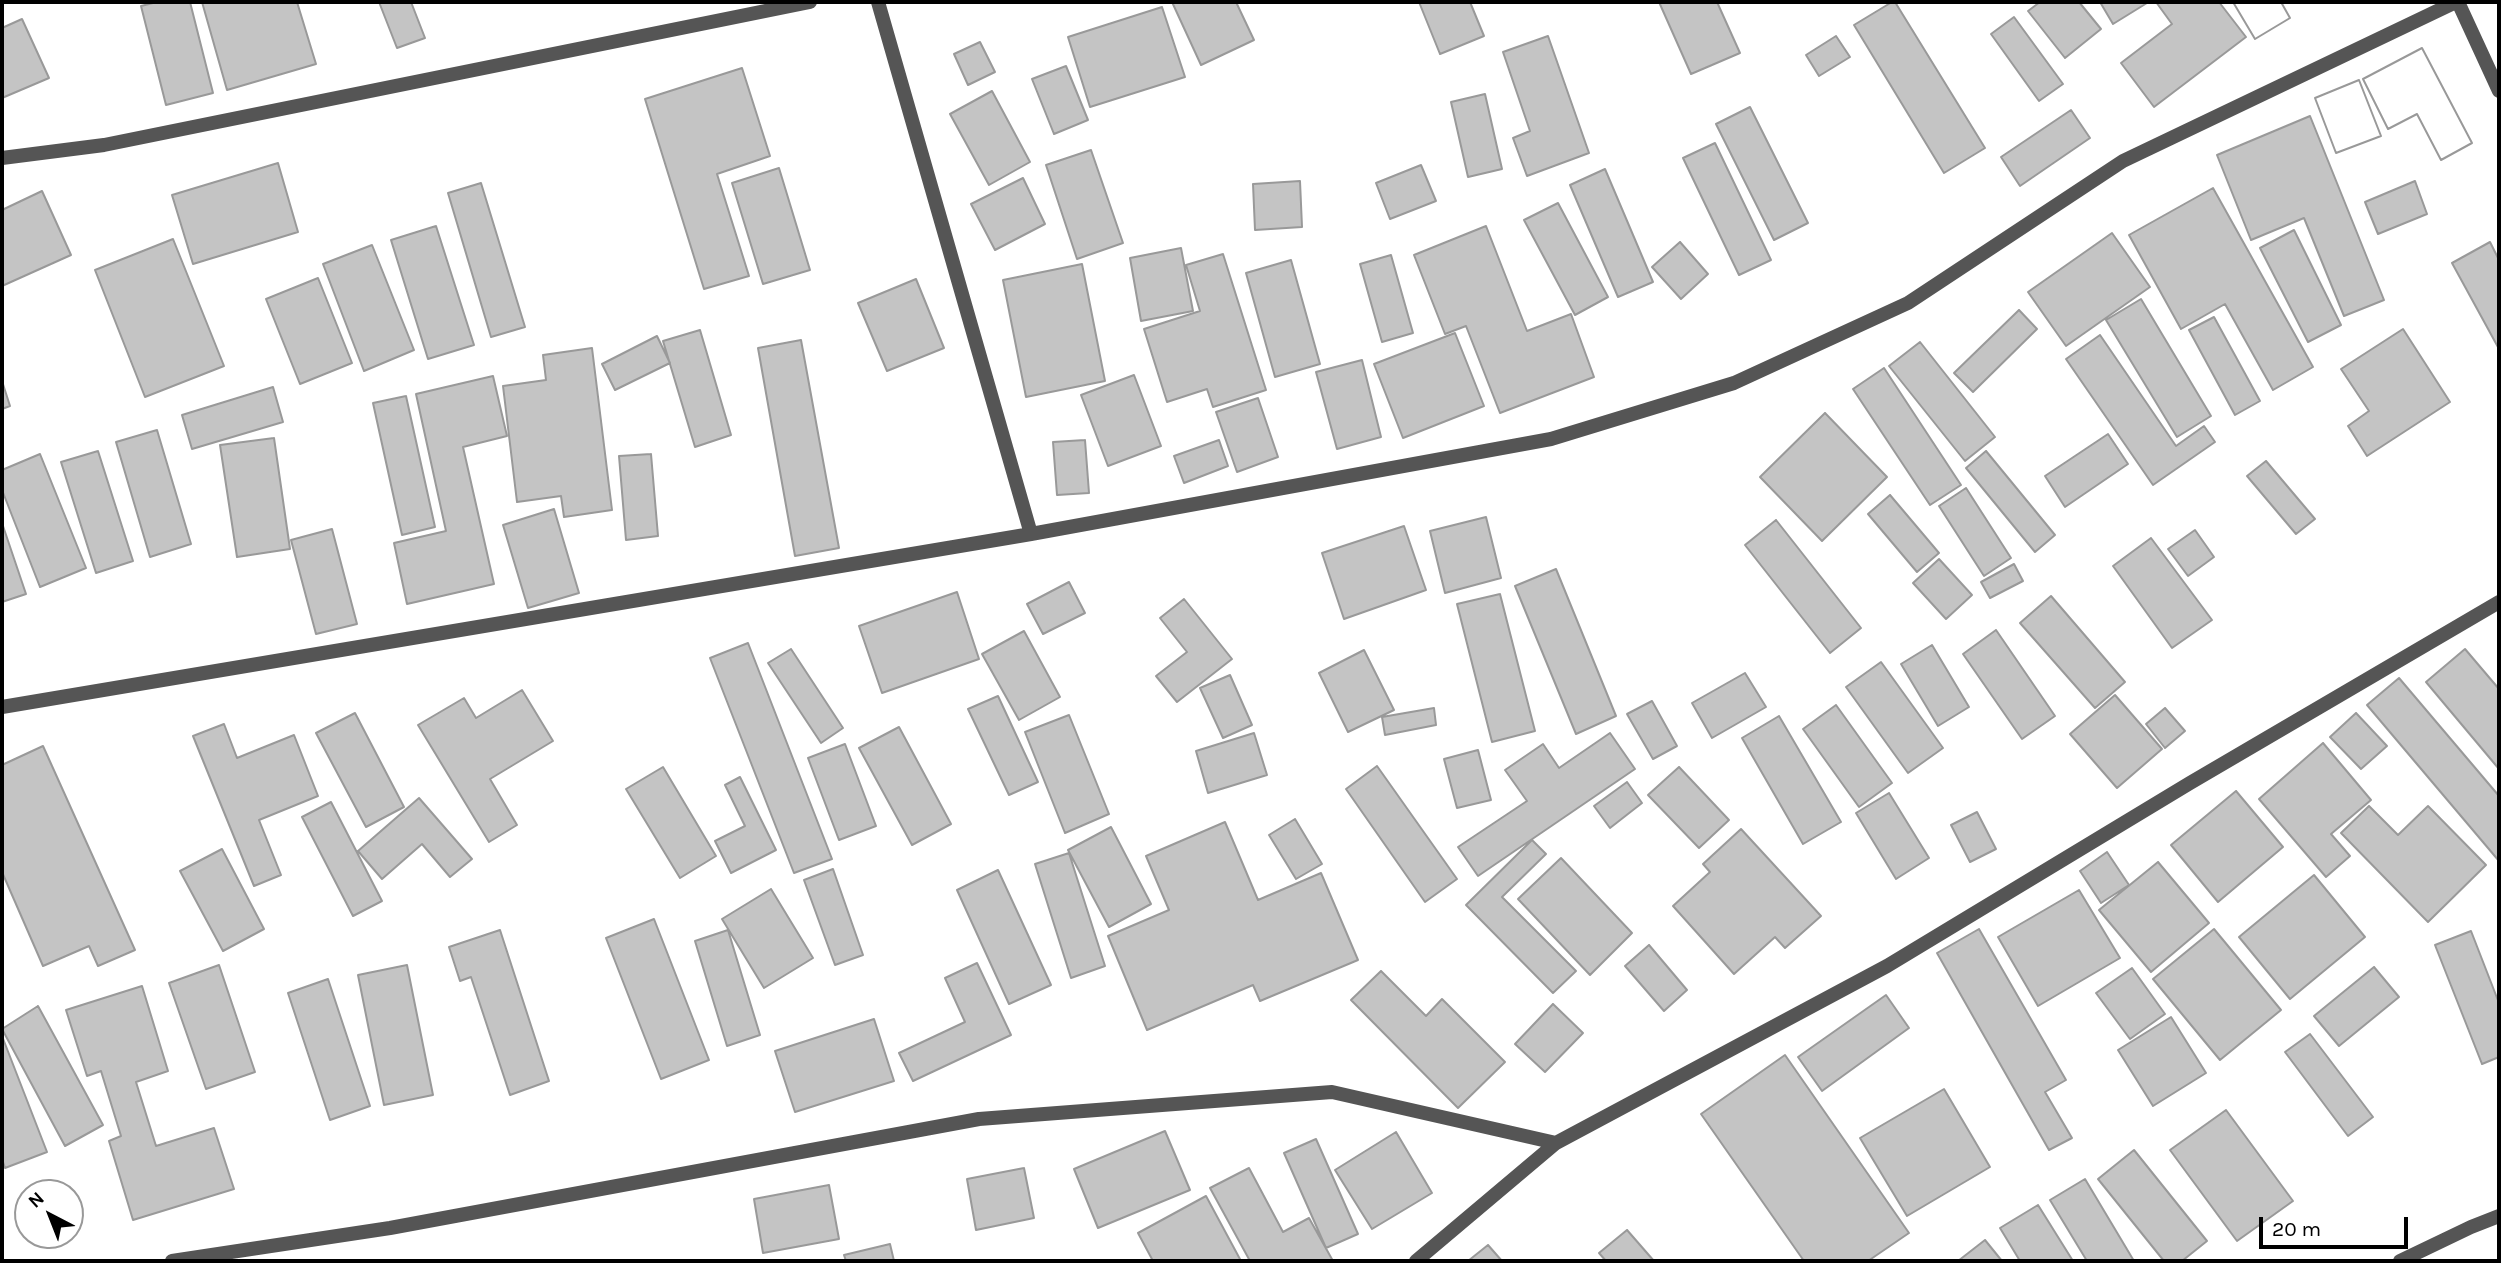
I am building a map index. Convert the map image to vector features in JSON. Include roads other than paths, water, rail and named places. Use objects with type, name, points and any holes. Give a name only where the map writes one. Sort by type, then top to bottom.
[{"type":"street","points":[[2,158],[104,145],[810,2]]},
{"type":"street","points":[[878,2],[1031,534]]},
{"type":"street","points":[[2,707],[1031,534],[1551,439],[1734,383],[1908,303],[2123,161],[2457,2],[2499,91]]},
{"type":"street","points":[[1416,1261],[1556,1143],[1887,966],[2190,783],[2499,602]]},
{"type":"street","points":[[172,1261],[390,1228],[979,1119],[1332,1092],[1556,1143]]},
{"type":"street","points":[[2400,1261],[2499,1216]]}]
